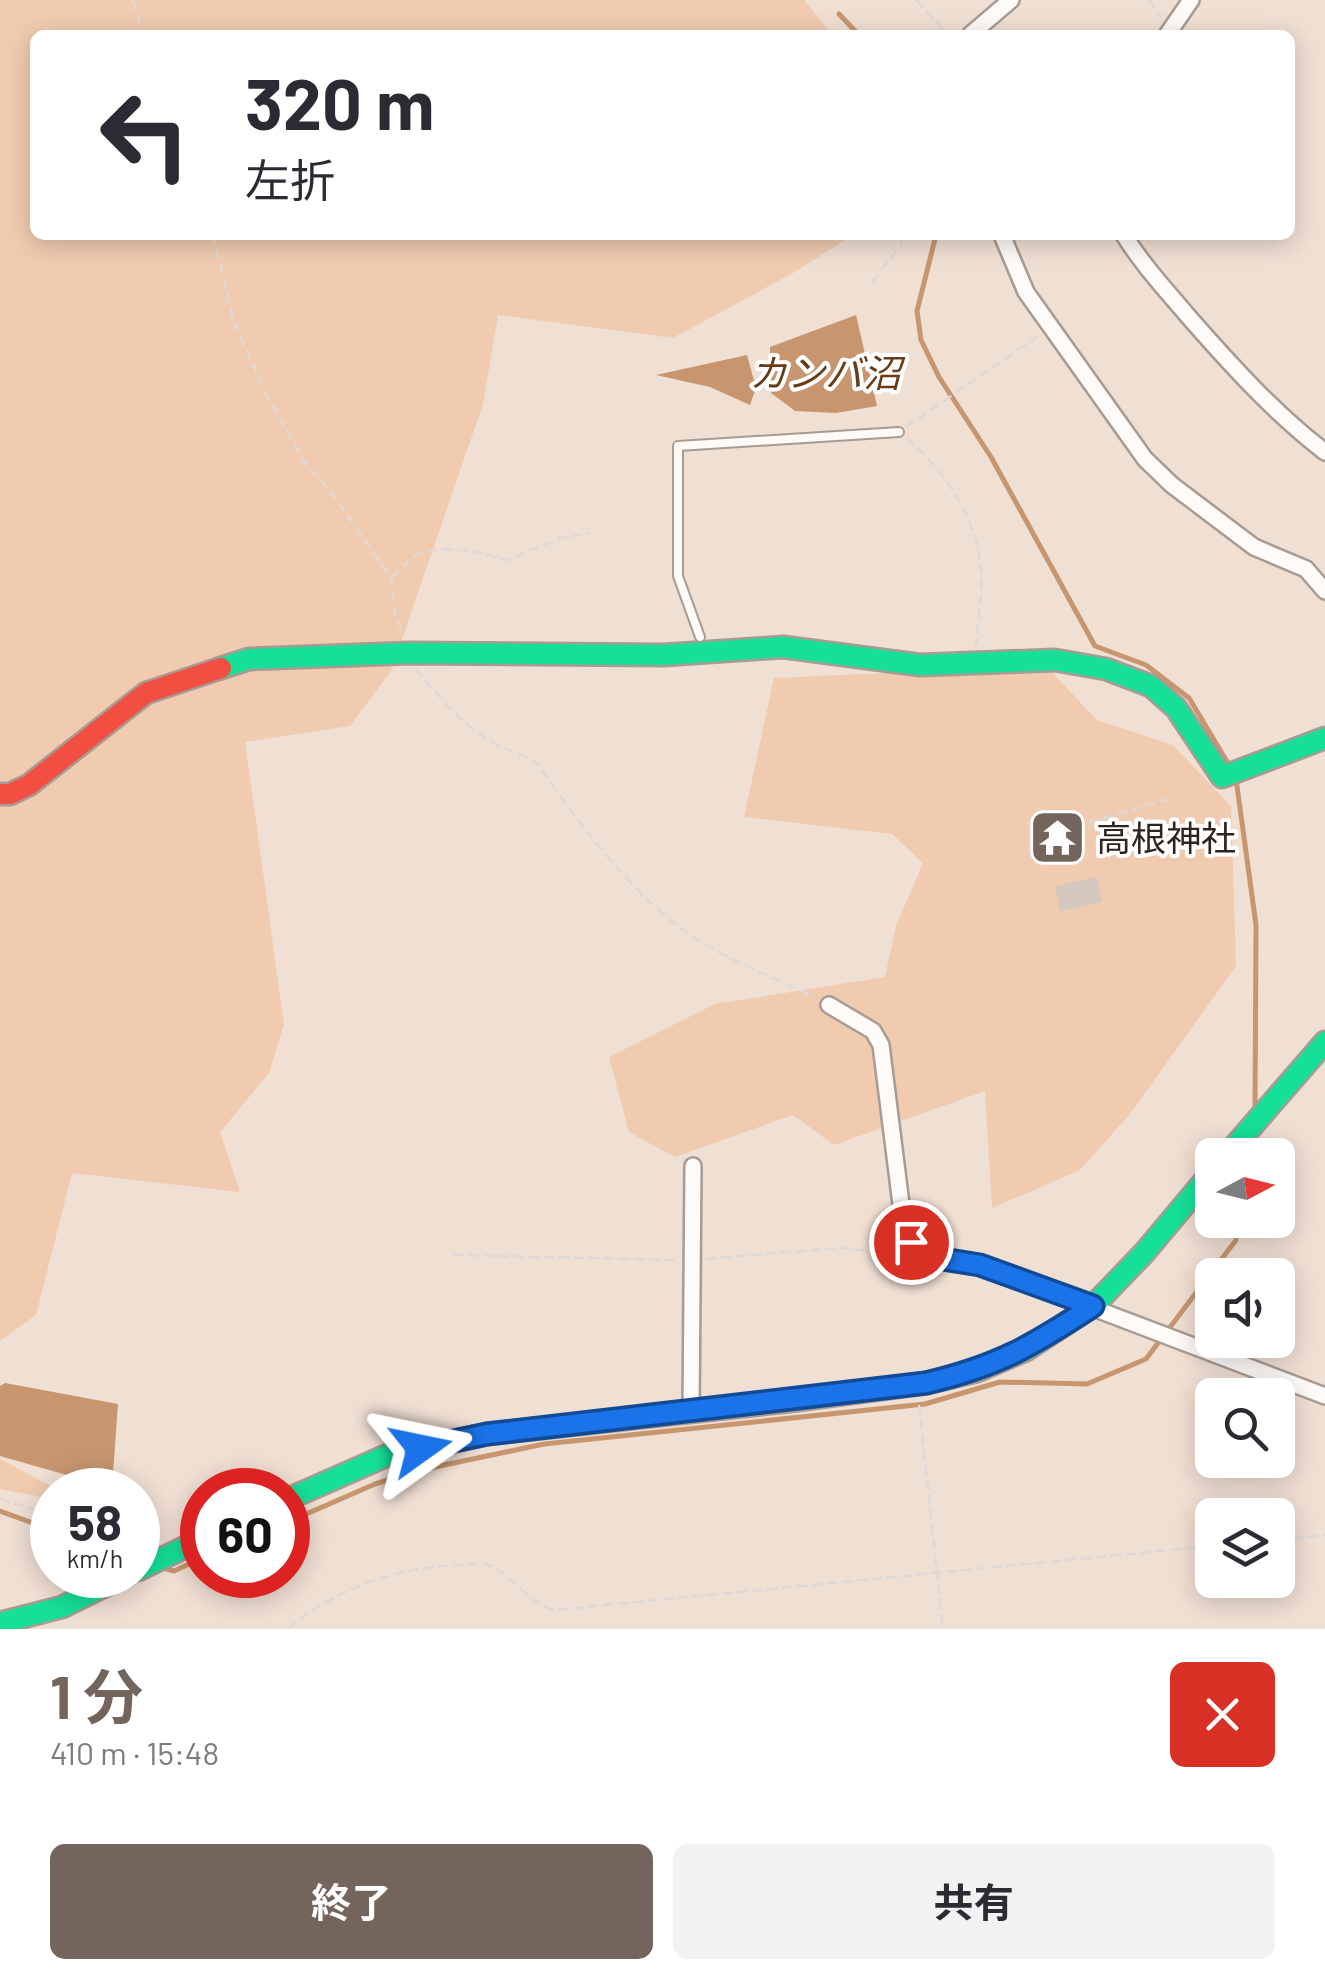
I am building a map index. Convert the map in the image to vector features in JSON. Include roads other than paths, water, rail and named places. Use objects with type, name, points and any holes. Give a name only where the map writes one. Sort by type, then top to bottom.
[{"type":"street","points":[[976,30],[1012,0]]},
{"type":"street","points":[[1170,30],[1191,0]]},
{"type":"street","points":[[1004,240],[1026,292],[1145,459],[1254,546],[1306,569],[1325,591]]},
{"type":"street","points":[[1127,240],[1230,365],[1288,423],[1325,452]]},
{"type":"street","points":[[0,794],[10,794],[29,784],[146,693],[248,658],[315,659],[410,653],[664,656],[783,647],[920,664],[1055,660],[1106,669],[1150,686],[1176,708],[1222,776],[1325,738]]},
{"type":"street","points":[[829,1005],[872,1031],[881,1046],[904,1228],[918,1255],[980,1265],[1325,1396]]},
{"type":"street","points":[[1242,1138],[1325,1042]]},
{"type":"street","points":[[690,1412],[694,1166]]},
{"type":"street","points":[[310,1490],[388,1456],[487,1434],[916,1384],[977,1371],[1026,1350],[1093,1306],[1195,1192]]},
{"type":"street","points":[[0,1623],[36,1623],[79,1598]]},
{"type":"lane","points":[[700,637],[678,576],[678,446],[899,432]]},
{"type":"water","name":"カンバ沼","points":[[856,315],[877,406],[836,413],[795,411],[771,393],[770,347]]},
{"type":"water","points":[[747,355],[756,388],[750,405],[710,387],[656,375]]},
{"type":"water","points":[[5,1383],[118,1404],[113,1468],[42,1468],[0,1456],[0,1386]]},
{"type":"waterway","points":[[839,14],[854,30]]},
{"type":"waterway","points":[[935,240],[917,311],[921,340],[939,377],[991,457],[1095,646],[1146,665],[1189,698],[1232,770]]},
{"type":"waterway","points":[[1236,779],[1256,925],[1255,1112]]},
{"type":"waterway","points":[[310,1512],[416,1471],[544,1444],[925,1404],[1000,1382],[1087,1384],[1146,1359],[1236,1238]]},
{"type":"waterway","points":[[0,1511],[30,1522]]},
{"type":"waterway","points":[[163,1568],[180,1568]]},
{"type":"place","name":"高根神社","points":[[1057,837]]}]
